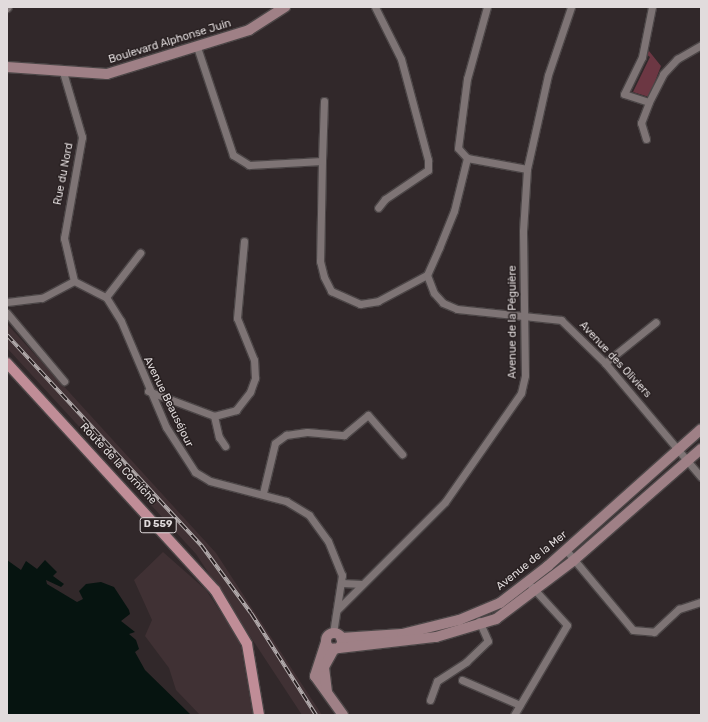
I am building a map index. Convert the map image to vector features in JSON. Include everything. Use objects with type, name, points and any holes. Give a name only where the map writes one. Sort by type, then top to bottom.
[{"type":"main road","name":"Route de la Corniche","points":[[7,363],[215,590],[246,644],[259,715]]},
{"type":"street","name":"Boulevard Alphonse Juin","points":[[7,67],[107,74],[249,30],[285,7]]},
{"type":"street","points":[[375,7],[401,59],[428,160],[428,170],[385,199],[378,208]]},
{"type":"street","points":[[487,7],[467,78],[458,148],[467,158],[527,169]]},
{"type":"street","name":"Avenue de la Péguière","points":[[338,609],[362,583],[445,502],[521,393],[525,375],[523,231],[527,169],[548,75],[571,7]]},
{"type":"street","points":[[650,102],[624,94],[644,52],[652,7]]},
{"type":"street","points":[[646,139],[642,123],[663,74],[677,59],[701,45]]},
{"type":"street","points":[[198,47],[233,155],[249,165],[322,161]]},
{"type":"street","name":"Rue du Nord","points":[[64,72],[82,137],[64,238],[74,281]]},
{"type":"street","points":[[324,101],[320,261],[331,291],[360,304],[378,301],[427,275],[454,211],[467,158]]},
{"type":"street","points":[[148,391],[214,416],[225,415],[243,404],[255,378],[254,360],[237,318],[244,241]]},
{"type":"street","points":[[7,302],[42,298],[74,281],[106,297],[140,253]]},
{"type":"street","name":"Avenue des Oliviers","points":[[427,275],[434,293],[443,303],[457,309],[561,320],[605,363],[679,448],[701,477]]},
{"type":"street","name":"Avenue Beauséjour","points":[[106,297],[121,321],[148,391],[181,455],[195,472],[210,481],[263,493],[286,501],[309,515],[334,554],[342,583],[338,609]]},
{"type":"street","points":[[7,313],[64,381]]},
{"type":"street","points":[[605,363],[656,322]]},
{"type":"street","points":[[263,493],[275,443],[286,435],[307,432],[344,435],[368,415],[402,454]]},
{"type":"street","points":[[214,416],[219,437],[225,446]]},
{"type":"street","name":"Avenue de la Mer","points":[[337,642],[402,634],[476,614],[528,583],[701,429]]},
{"type":"street","points":[[343,715],[315,676],[326,642],[436,637],[482,625],[535,592],[573,561],[701,449]]},
{"type":"street","points":[[566,550],[573,561],[633,630],[644,634],[663,627],[687,604],[701,602]]},
{"type":"street","points":[[342,583],[351,586],[362,583]]},
{"type":"street","points":[[514,715],[567,626],[528,583]]},
{"type":"street","points":[[328,695],[324,667],[337,642],[338,609]]},
{"type":"street","points":[[430,700],[437,681],[466,662],[488,641],[476,614]]},
{"type":"street","points":[[462,680],[520,705]]},
{"type":"shaded area","points":[[649,51],[661,66],[649,97],[633,92],[650,57],[646,54]]},
{"type":"shaded area","points":[[7,324],[216,553],[322,715],[302,715],[196,554],[7,348]]},
{"type":"shaded area","points":[[163,552],[206,590],[235,634],[241,647],[253,715],[200,715],[176,690],[169,668],[145,636],[152,620],[134,580]]},
{"type":"shaded area","points":[[7,560],[21,570],[26,561],[37,569],[45,560],[57,572],[53,576],[64,584],[61,587],[46,580],[47,584],[77,602],[83,599],[79,591],[86,584],[101,582],[114,587],[129,610],[130,614],[121,621],[135,632],[129,634],[136,640],[139,649],[135,652],[145,670],[191,715],[7,715]]},
{"type":"railway","points":[[7,335],[201,545],[251,613],[316,715]]}]
